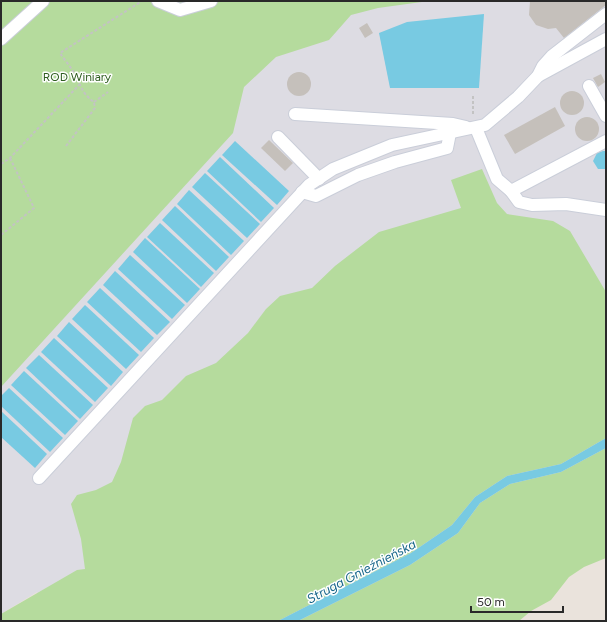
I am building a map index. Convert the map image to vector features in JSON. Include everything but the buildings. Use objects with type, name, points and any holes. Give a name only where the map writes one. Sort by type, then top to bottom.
[{"type":"lane","points":[[1,39],[43,1]]},
{"type":"lane","points":[[158,1],[180,10],[211,1]]},
{"type":"lane","points":[[538,76],[543,66],[552,56],[606,14]]},
{"type":"lane","points":[[39,478],[302,192],[333,169],[392,145],[485,125],[498,116],[538,76],[606,39]]},
{"type":"lane","points":[[589,86],[606,116]]},
{"type":"lane","points":[[295,114],[453,124],[475,128]]},
{"type":"lane","points":[[475,128],[498,179],[511,191],[519,202],[532,205],[566,204],[606,210]]},
{"type":"lane","points":[[302,192],[316,196],[358,175],[395,162],[447,148],[450,133]]},
{"type":"lane","points":[[278,137],[319,179]]},
{"type":"lane","points":[[511,191],[606,141]]},
{"type":"path","points":[[66,146],[95,108],[94,102],[86,96],[79,85],[74,72],[60,53],[142,1]]},
{"type":"path","points":[[1,164],[10,158],[79,85]]},
{"type":"path","points":[[94,102],[108,92]]},
{"type":"path","points":[[473,96],[473,110]]},
{"type":"path","points":[[1,235],[34,208],[10,158]]},
{"type":"shaded area","points":[[285,1],[606,1],[606,527],[434,621],[52,621],[37,592],[1,614],[1,273]]},
{"type":"green space","name":"ROD Winiary","points":[[1,1],[429,1],[378,8],[351,15],[329,40],[276,57],[244,87],[233,133],[1,387]]},
{"type":"green space","points":[[482,169],[497,203],[507,214],[553,221],[570,231],[606,292],[606,438],[561,464],[507,476],[475,497],[452,525],[411,553],[278,621],[1,621],[1,614],[77,570],[85,569],[81,539],[71,504],[77,495],[96,490],[112,482],[121,462],[133,418],[145,406],[162,400],[186,376],[216,363],[248,333],[266,309],[280,296],[312,288],[335,266],[379,232],[461,208],[451,180]]},
{"type":"green space","points":[[606,448],[606,558],[584,567],[569,577],[551,600],[531,611],[519,621],[298,621],[410,565],[458,533],[480,503],[510,484],[561,472]]},
{"type":"water","points":[[484,14],[479,88],[390,88],[379,33],[407,22]]},
{"type":"water","points":[[235,141],[289,191],[277,205],[222,155]]},
{"type":"water","points":[[606,151],[606,169],[598,169],[593,161],[597,153]]},
{"type":"water","points":[[220,157],[274,208],[261,222],[207,171]]},
{"type":"water","points":[[205,173],[260,224],[247,238],[192,187]]},
{"type":"water","points":[[189,190],[244,241],[231,255],[177,204]]},
{"type":"water","points":[[175,206],[229,257],[216,271],[162,220]]},
{"type":"water","points":[[160,223],[214,273],[201,287],[147,237]]},
{"type":"water","points":[[145,238],[200,289],[187,303],[133,252]]},
{"type":"water","points":[[130,255],[185,305],[172,319],[118,269]]},
{"type":"water","points":[[115,271],[170,322],[157,335],[103,285]]},
{"type":"water","points":[[100,288],[154,338],[141,352],[87,302]]},
{"type":"water","points":[[85,305],[139,355],[126,369],[72,319]]},
{"type":"water","points":[[69,322],[123,372],[111,386],[57,336]]},
{"type":"water","points":[[54,338],[108,388],[95,402],[41,352]]},
{"type":"water","points":[[39,355],[93,405],[80,419],[26,368]]},
{"type":"water","points":[[24,371],[78,421],[65,435],[11,385]]},
{"type":"water","points":[[9,388],[63,438],[50,452],[1,406],[1,396]]},
{"type":"water","points":[[1,411],[47,454],[35,468],[1,437]]},
{"type":"water","points":[[606,438],[606,448],[561,472],[510,484],[480,503],[458,533],[410,565],[298,621],[278,621],[411,553],[452,525],[475,497],[507,476],[561,464]]},
{"type":"water label","name":"Struga Gnieźnieńska","points":[[361,571]]}]
